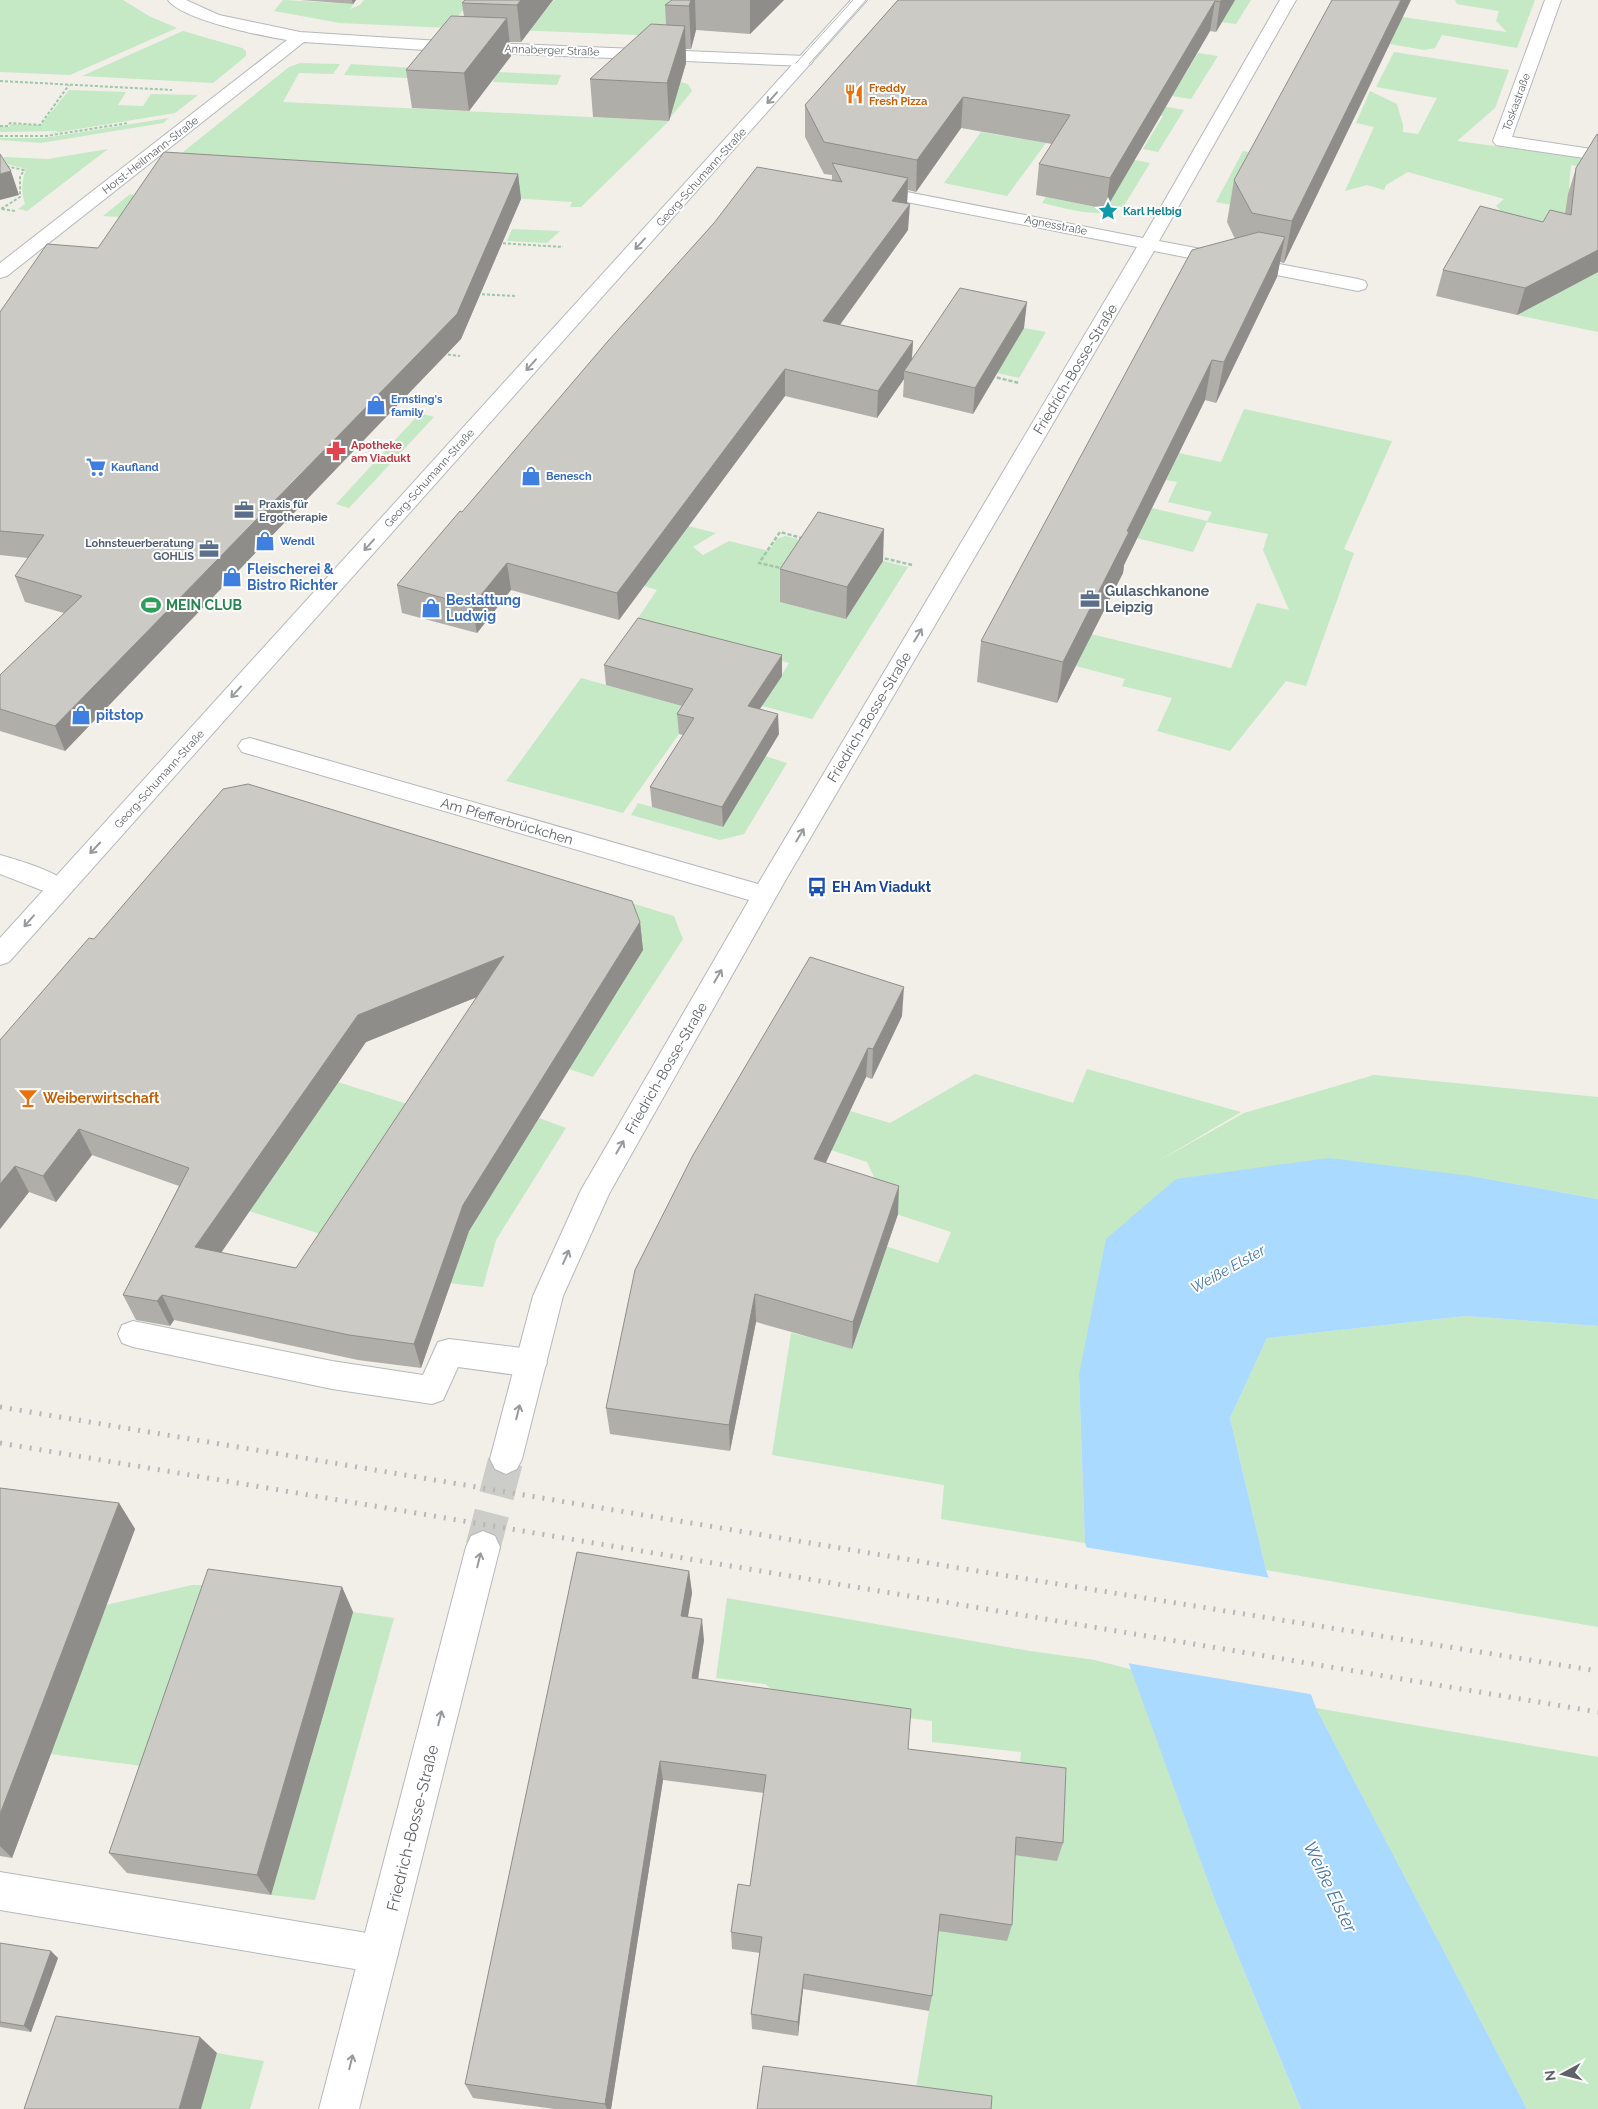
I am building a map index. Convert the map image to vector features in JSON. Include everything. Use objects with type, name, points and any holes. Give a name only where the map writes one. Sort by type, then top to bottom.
[{"type":"street","name":"Annaberger Straße","points":[[176,0],[185,6],[214,18],[300,37],[440,46],[805,61]]},
{"type":"street","name":"Georg-Schumann-Straße","points":[[0,955],[859,0]]},
{"type":"street","name":"Friedrich-Bosse-Straße","points":[[506,1459],[548,1296],[596,1190],[764,895],[1150,243],[1288,0]]},
{"type":"street","name":"Toskastraße","points":[[1552,0],[1502,141],[1598,155]]},
{"type":"street","name":"Horst-Heilmann-Straße","points":[[0,272],[300,37]]},
{"type":"street","name":"Agnesstraße","points":[[854,186],[1358,285]]},
{"type":"street","name":"Am Pfefferbrückchen","points":[[250,746],[764,895]]},
{"type":"street","points":[[0,864],[59,888]]},
{"type":"street","points":[[133,1334],[332,1375],[432,1390],[449,1352],[531,1363]]},
{"type":"street","name":"Friedrich-Bosse-Straße","points":[[339,2109],[483,1547]]},
{"type":"street","points":[[0,1891],[379,1954]]},
{"type":"path","points":[[0,81],[173,90]]},
{"type":"path","points":[[0,126],[8,126],[10,123],[40,124],[70,85]]},
{"type":"path","points":[[0,136],[46,136],[132,122]]},
{"type":"path","points":[[0,161],[3,161],[5,166],[24,170],[20,177],[20,197],[0,210]]},
{"type":"path","points":[[0,210],[12,210]]},
{"type":"path","points":[[500,238],[498,244],[563,247]]},
{"type":"path","points":[[471,294],[516,296]]},
{"type":"path","points":[[441,354],[460,356]]},
{"type":"path","points":[[990,376],[1025,384]]},
{"type":"path","points":[[792,570],[759,563],[780,532],[808,539]]},
{"type":"path","points":[[873,556],[915,566]]},
{"type":"green space","points":[[0,0],[123,0],[149,16],[177,28],[70,75],[0,72]]},
{"type":"green space","points":[[283,0],[354,4],[350,9],[360,5],[364,0],[471,0],[449,28],[340,23],[274,11]]},
{"type":"green space","points":[[697,0],[661,36],[469,28],[537,21],[553,1]]},
{"type":"green space","points":[[1234,0],[1251,0],[1236,24],[1221,22]]},
{"type":"green space","points":[[1455,0],[1535,0],[1517,48],[1442,35],[1435,48],[1424,50],[1390,44],[1402,17],[1507,32],[1496,21],[1499,11],[1457,4]]},
{"type":"green space","points":[[183,31],[242,48],[246,51],[246,56],[213,83],[82,76]]},
{"type":"green space","points":[[1394,52],[1509,70],[1495,108],[1457,141],[1598,160],[1598,169],[1571,165],[1569,188],[1598,192],[1598,210],[1517,228],[1496,206],[1504,199],[1408,172],[1386,185],[1384,190],[1367,185],[1345,191],[1374,127],[1356,123],[1370,91],[1397,104],[1403,132],[1418,134],[1437,98],[1376,87]]},
{"type":"green space","points":[[1198,53],[1218,56],[1191,99],[1172,96]]},
{"type":"green space","points":[[300,63],[340,64],[333,74],[299,73],[283,102],[669,121],[581,207],[570,207],[572,202],[170,176],[184,221],[103,216],[130,194],[150,199],[142,185],[289,67]]},
{"type":"green space","points":[[351,64],[413,68],[408,78],[344,75]]},
{"type":"green space","points":[[497,72],[561,75],[557,85],[493,82]]},
{"type":"green space","points":[[676,81],[688,84],[692,91],[670,118]]},
{"type":"green space","points":[[69,90],[126,92],[118,105],[143,106],[151,94],[198,95],[175,113],[48,134],[60,131],[0,132],[0,126],[9,127],[11,124],[41,125]]},
{"type":"green space","points":[[1082,92],[1184,110],[1158,152],[1143,149],[1163,116],[1111,106]]},
{"type":"green space","points":[[169,118],[163,123],[41,143],[0,140],[0,138],[44,138]]},
{"type":"green space","points":[[981,132],[1046,143],[1007,196],[944,183]]},
{"type":"green space","points":[[108,149],[27,211],[18,209],[25,204],[23,186],[26,169],[7,164],[3,157],[48,159]]},
{"type":"green space","points":[[1078,149],[1150,163],[1125,204],[1116,209],[1095,213],[1042,203],[1046,197],[1096,207]]},
{"type":"green space","points":[[1243,151],[1263,155],[1237,206],[1216,202]]},
{"type":"green space","points":[[512,229],[560,231],[547,243],[507,241]]},
{"type":"green space","points":[[1598,272],[1598,332],[1517,315]]},
{"type":"green space","points":[[1024,328],[1046,332],[1019,378],[997,373]]},
{"type":"green space","points":[[1244,409],[1392,441],[1344,549],[1354,553],[1306,686],[1286,681],[1230,751],[1157,731],[1172,698],[1122,686],[1125,679],[1076,666],[1091,634],[1231,668],[1257,603],[1289,610],[1263,550],[1268,534],[1207,522],[1193,552],[1137,538],[1152,508],[1207,521],[1212,512],[1168,502],[1177,482],[1166,480],[1179,453],[1221,462]]},
{"type":"green space","points":[[420,413],[434,417],[349,508],[336,504]]},
{"type":"green space","points":[[688,526],[716,533],[693,547],[703,555],[729,541],[769,551],[777,539],[785,536],[818,544],[846,619],[883,561],[908,567],[812,719],[762,706],[789,663],[638,618],[657,590],[644,586]]},
{"type":"green space","points":[[581,678],[693,709],[679,734],[623,813],[506,781]]},
{"type":"green space","points":[[765,756],[787,763],[744,834],[720,840],[631,815],[638,803],[723,827]]},
{"type":"green space","points":[[553,879],[674,916],[683,939],[593,1077],[569,1069]]},
{"type":"green space","points":[[1087,1069],[1241,1112],[1155,1163],[1244,1113],[1374,1075],[1598,1097],[1598,1199],[1471,1176],[1079,1375],[1085,1543],[941,1519],[944,1485],[772,1455],[791,1333],[853,1347],[861,1321],[848,1234],[938,1263],[951,1232],[890,1212],[867,1162],[831,1150],[850,1111],[890,1123],[975,1074],[1073,1103]]},
{"type":"green space","points":[[338,1082],[426,1110],[339,1240],[249,1211]]},
{"type":"green space","points":[[539,1118],[566,1128],[496,1240],[483,1287],[449,1283],[469,1231]]},
{"type":"green space","points":[[1466,1316],[1598,1326],[1598,1627],[1266,1570],[1230,1418],[1267,1338]]},
{"type":"green space","points":[[192,1585],[211,1585],[149,1767],[51,1754],[106,1605]]},
{"type":"green space","points":[[727,1598],[1030,1651],[1095,1660],[1133,1670],[1216,1903],[1301,2109],[988,2109],[915,2094],[929,2011],[936,1931],[1018,1783],[1021,1752],[932,1742],[932,1721],[787,1702],[765,1684],[716,1678]]},
{"type":"green space","points":[[353,1612],[394,1618],[315,1900],[271,1895]]},
{"type":"green space","points":[[1316,1708],[1598,1757],[1598,2109],[1527,2109]]},
{"type":"green space","points":[[217,2053],[264,2061],[250,2109],[201,2109]]},
{"type":"water","name":"Weiße Elster","points":[[1329,1158],[1471,1176],[1598,1199],[1598,1326],[1466,1316],[1267,1338],[1230,1418],[1266,1570],[1316,1708],[1527,2109],[1301,2109],[1216,1903],[1085,1543],[1079,1375],[1106,1239],[1176,1179]]},
{"type":"pier","points":[[1084,1547],[1271,1578],[1315,1695],[1127,1663]]},
{"type":"building","points":[[465,0],[521,0],[517,5],[462,3]]},
{"type":"building","points":[[672,0],[691,0],[689,6],[665,5]]},
{"type":"building","points":[[898,0],[1222,0],[1220,2],[1215,1],[1110,178],[1039,164],[1070,115],[963,97],[917,160],[824,142],[805,105]]},
{"type":"building","points":[[1332,0],[1401,0],[1292,221],[1252,213],[1234,180]]},
{"type":"building","points":[[451,16],[507,18],[464,73],[406,70]]},
{"type":"building","points":[[651,24],[685,26],[667,83],[590,79]]},
{"type":"building","points":[[1597,134],[1598,250],[1525,288],[1443,270],[1480,206],[1543,222],[1550,210],[1571,215],[1576,168]]},
{"type":"building","points":[[164,152],[518,174],[457,314],[55,726],[0,709],[0,675],[82,596],[15,576],[44,535],[0,531],[0,312],[47,244],[98,248]]},
{"type":"building","points":[[0,154],[11,171],[0,174]]},
{"type":"building","points":[[832,163],[908,178],[892,201],[910,204],[823,321],[913,341],[878,391],[785,369],[617,593],[507,563],[472,606],[397,585],[608,341],[714,223],[757,167],[842,182]]},
{"type":"building","points":[[1259,232],[1285,237],[1224,362],[1212,360],[1127,531],[1129,532],[1063,662],[981,641],[1192,250]]},
{"type":"building","points":[[960,288],[1027,302],[975,388],[904,371]]},
{"type":"building","points":[[818,512],[884,529],[847,587],[780,569]]},
{"type":"building","points":[[638,618],[782,655],[748,706],[778,714],[722,807],[650,787],[694,718],[677,714],[693,689],[604,665]]},
{"type":"building","points":[[248,784],[632,901],[640,922],[463,1205],[414,1344],[349,1335],[162,1295],[157,1301],[123,1295],[189,1168],[79,1129],[43,1176],[15,1166],[0,1184],[0,1040],[89,938],[94,939],[223,789]],"holes":[[[504,956],[296,1268],[195,1247],[358,1015]]]},
{"type":"building","points":[[810,957],[904,987],[873,1049],[868,1048],[814,1159],[899,1186],[853,1322],[755,1294],[729,1425],[606,1408],[635,1270],[693,1155]]},
{"type":"building","points":[[0,1488],[119,1503],[0,1814]]},
{"type":"building","points":[[577,1552],[689,1571],[681,1616],[702,1619],[692,1678],[911,1709],[908,1749],[1066,1768],[1063,1843],[1016,1837],[1012,1925],[940,1914],[932,1996],[804,1974],[798,2022],[751,2014],[762,1937],[731,1932],[738,1884],[750,1886],[766,1775],[660,1761],[605,2104],[465,2084]]},
{"type":"building","points":[[208,1569],[342,1587],[257,1875],[109,1853]]},
{"type":"building","points":[[0,1943],[51,1951],[24,2026],[0,2022]]},
{"type":"building","points":[[56,2016],[200,2037],[179,2109],[24,2109]]},
{"type":"building","points":[[763,2066],[992,2096],[991,2109],[757,2109]]},
{"type":"tunnel","points":[[483,1547],[506,1459]]},
{"type":"tram line","points":[[796,63],[853,0]]},
{"type":"tram line","points":[[809,64],[866,0]]},
{"type":"railway","points":[[0,1407],[965,1569],[1598,1671]]},
{"type":"railway","points":[[0,1443],[1598,1712]]},
{"type":"place","name":"Freddy Fresh Pizza","points":[[854,94]]},
{"type":"place","name":"Karl Helbig","points":[[1108,211]]},
{"type":"place","name":"Ernsting's family","points":[[376,405]]},
{"type":"place","name":"Apotheke am Viadukt","points":[[336,451]]},
{"type":"place","name":"Kaufland","points":[[96,467]]},
{"type":"place","name":"Benesch","points":[[531,476]]},
{"type":"place","name":"Praxis für Ergotherapie","points":[[244,510]]},
{"type":"place","name":"Wendl","points":[[265,541]]},
{"type":"place","name":"Lohnsteuerberatung GOHLIS","points":[[209,549]]},
{"type":"place","name":"Fleischerei & Bistro Richter","points":[[232,577]]},
{"type":"place","name":"Gulaschkanone Leipzig","points":[[1090,599]]},
{"type":"place","name":"MEIN CLUB","points":[[151,605]]},
{"type":"place","name":"Bestattung Ludwig","points":[[431,608]]},
{"type":"place","name":"pitstop","points":[[81,715]]},
{"type":"place","name":"EH Am Viadukt","points":[[817,887]]},
{"type":"place","name":"Weiberwirtschaft","points":[[28,1098]]}]
